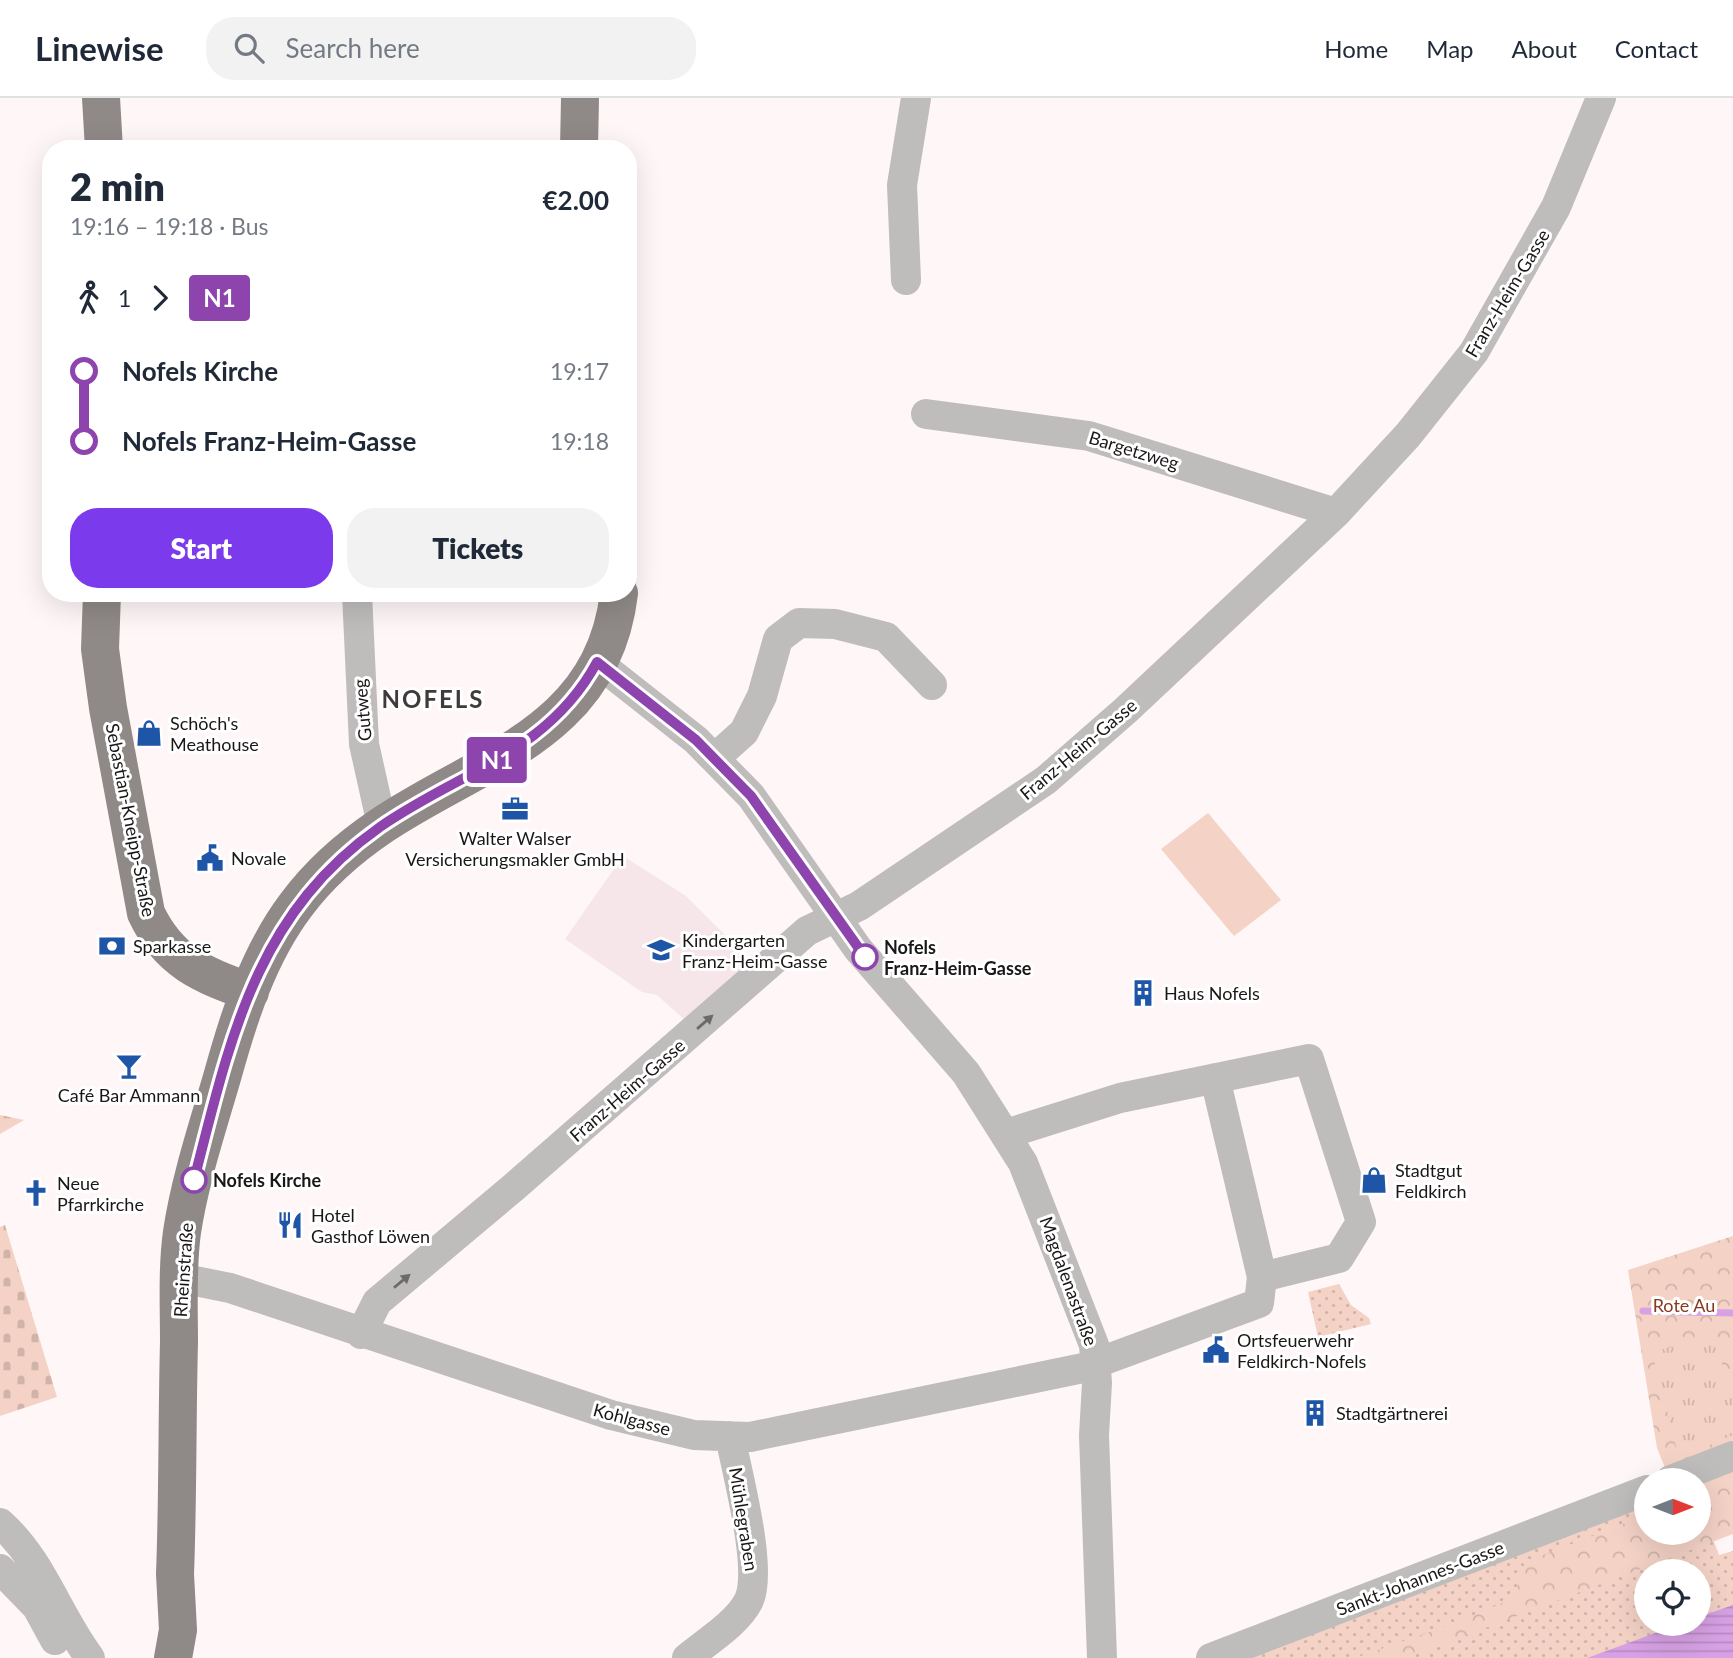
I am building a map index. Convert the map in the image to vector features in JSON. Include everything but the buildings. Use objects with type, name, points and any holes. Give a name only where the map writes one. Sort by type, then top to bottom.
[{"type":"main road","points":[[101,98],[103,140]]},
{"type":"main road","points":[[579,140],[580,98]]},
{"type":"main road","name":"Sebastian-Kneipp-Straße","points":[[103,602],[100,649],[105,687],[146,913],[157,936],[176,956],[191,967],[250,992]]},
{"type":"main road","name":"Rheinstraße","points":[[157,1658],[155,1625],[176,1574],[182,1232],[234,1033],[265,956],[296,905],[345,854],[382,825],[525,744],[560,715],[597,662],[607,642],[617,602]]},
{"type":"street","points":[[906,280],[902,185],[916,98]]},
{"type":"street","name":"Franz-Heim-Gasse","points":[[361,1334],[377,1302],[535,1169],[807,932],[837,918],[882,891],[1046,780],[1126,710],[1336,513],[1408,435],[1474,352],[1556,207],[1601,98]]},
{"type":"street","name":"Bargetzweg","points":[[926,414],[1089,436],[1336,513]]},
{"type":"street","name":"Gutweg","points":[[357,602],[364,744],[382,825]]},
{"type":"street","points":[[715,758],[744,732],[762,696],[778,639],[799,623],[835,624],[886,637],[932,685]]},
{"type":"street","name":"Magdalenastraße","points":[[597,662],[635,689],[715,758],[751,796],[869,962],[966,1073],[1023,1163],[1090,1330],[1096,1363],[1259,1303],[1262,1277]]},
{"type":"street","points":[[1006,1134],[1120,1098],[1215,1078],[1309,1059],[1361,1222],[1339,1258],[1262,1277],[1215,1078]]},
{"type":"street","name":"Kohlgasse","points":[[180,1278],[230,1288],[361,1334],[611,1415],[694,1435],[750,1437],[1096,1363]]},
{"type":"street","points":[[1096,1363],[1094,1435],[1102,1658]]},
{"type":"street","name":"Mühlegraben","points":[[687,1658],[739,1614],[749,1600],[753,1586],[754,1563],[730,1436]]},
{"type":"street","points":[[1702,1468],[1733,1456]]},
{"type":"street","name":"Sankt-Johannes-Gasse","points":[[1211,1658],[1634,1496]]},
{"type":"street","points":[[0,1523],[33,1561],[73,1634],[90,1658]]},
{"type":"street","points":[[0,1569],[37,1607],[65,1658]]},
{"type":"shaded area","name":"Kindergarten Franz-Heim-Gasse","points":[[623,856],[686,896],[752,962],[686,1021],[657,995],[642,992],[565,939]]},
{"type":"shaded area","points":[[1733,1605],[1733,1658],[1587,1658],[1647,1636],[1711,1636],[1711,1613]]},
{"type":"green space","points":[[1208,813],[1281,900],[1234,936],[1161,849]]},
{"type":"green space","points":[[0,1115],[24,1120],[0,1134]]},
{"type":"green space","points":[[5,1225],[57,1397],[0,1416],[0,1227]]},
{"type":"green space","name":"Rote Au","points":[[1733,1236],[1733,1534],[1712,1542],[1712,1468],[1665,1468],[1657,1448],[1628,1270]]},
{"type":"green space","points":[[1339,1284],[1351,1305],[1369,1318],[1371,1324],[1318,1337],[1308,1292]]},
{"type":"green space","points":[[1714,1337],[1733,1402],[1733,1435],[1679,1458],[1652,1352]]},
{"type":"green space","points":[[1634,1504],[1634,1545],[1712,1545],[1712,1537],[1719,1555],[1733,1551],[1733,1606],[1711,1614],[1711,1559],[1634,1559],[1634,1636],[1654,1636],[1595,1658],[1240,1658]]},
{"type":"green space","name":"Rote Au","points":[[1634,1520],[1634,1545],[1704,1545],[1667,1559],[1634,1559],[1634,1572],[1406,1658],[1355,1658],[1455,1623],[1514,1598],[1525,1562]]},
{"type":"waterway","points":[[1643,1311],[1733,1313]]},
{"type":"bus line","name":"N1","points":[[194,1180],[234,1033],[265,956],[296,905],[319,878],[382,825],[525,744],[560,715],[597,662],[625,681],[696,740],[751,796],[865,957]]},
{"type":"place","name":"Schöch's Meathouse","points":[[149,733]]},
{"type":"place","name":"Walter Walser Versicherungsmakler GmbH","points":[[515,809]]},
{"type":"place","name":"Novale","points":[[210,858]]},
{"type":"place","name":"Sparkasse","points":[[112,946]]},
{"type":"place","name":"Kindergarten Franz-Heim-Gasse","points":[[661,950]]},
{"type":"place","name":"Nofels Franz-Heim-Gasse","points":[[865,957]]},
{"type":"place","name":"Haus Nofels","points":[[1143,993]]},
{"type":"place","name":"Café Bar Ammann","points":[[129,1066]]},
{"type":"place","name":"Nofels Kirche","points":[[194,1180]]},
{"type":"place","name":"Stadtgut Feldkirch","points":[[1374,1180]]},
{"type":"place","name":"Neue Pfarrkirche","points":[[36,1193]]},
{"type":"place","name":"Hotel Gasthof Löwen","points":[[290,1225]]},
{"type":"place","name":"Ortsfeuerwehr Feldkirch-Nofels","points":[[1216,1350]]},
{"type":"place","name":"Stadtgärtnerei","points":[[1315,1413]]},
{"type":"district","name":"NOFELS","points":[[433,698]]}]
